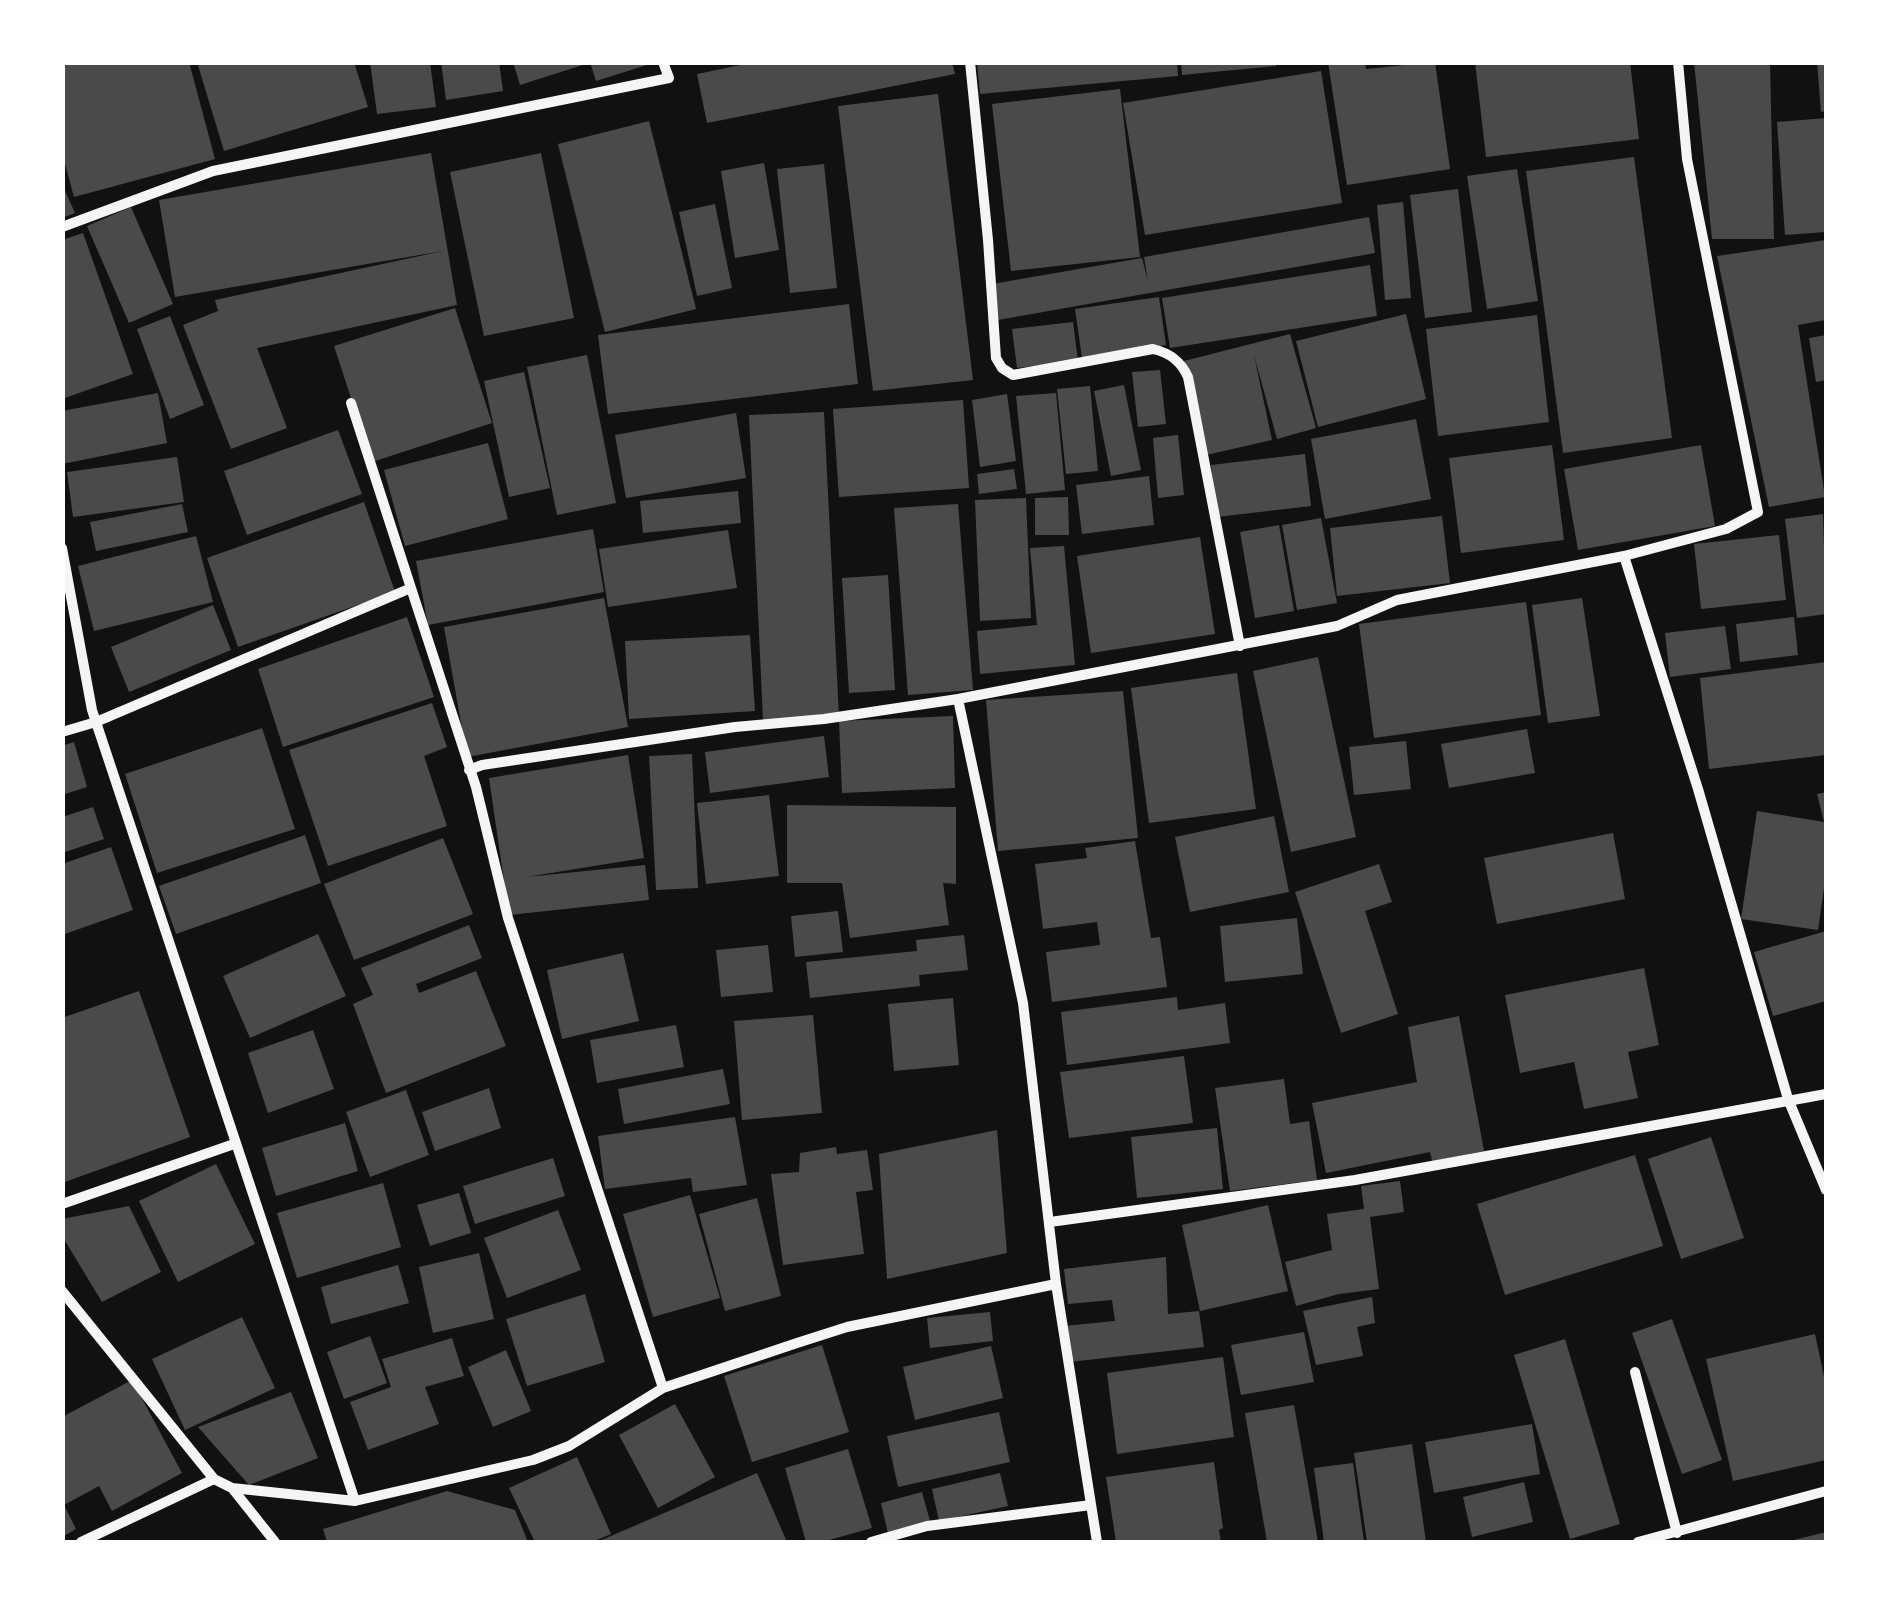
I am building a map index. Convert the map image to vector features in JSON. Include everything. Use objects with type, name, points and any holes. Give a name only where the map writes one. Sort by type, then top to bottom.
[{"type":"street","points":[[62,228],[213,171],[669,78],[663,62]]},
{"type":"street","points":[[970,62],[996,358],[1013,375],[1153,349],[1183,365],[1240,646]]},
{"type":"street","points":[[469,770],[735,727],[824,720],[1240,646],[1338,626],[1398,600],[1624,556],[1726,529],[1758,512],[1686,159],[1678,62]]},
{"type":"street","points":[[351,404],[476,787],[508,918],[663,1388]]},
{"type":"street","points":[[62,548],[96,722],[354,1501]]},
{"type":"street","points":[[1624,556],[1698,789],[1788,1100],[1826,1190]]},
{"type":"street","points":[[62,732],[96,722],[411,588]]},
{"type":"street","points":[[958,698],[1023,1003],[1056,1284],[1097,1542]]},
{"type":"street","points":[[1050,1222],[1355,1180],[1826,1094]]},
{"type":"street","points":[[62,1204],[234,1144]]},
{"type":"street","points":[[62,1291],[214,1479],[232,1488],[354,1501],[534,1460],[568,1446],[663,1388],[847,1327],[1056,1284]]},
{"type":"street","points":[[1635,1372],[1677,1533]]},
{"type":"street","points":[[81,1542],[214,1479]]},
{"type":"street","points":[[232,1488],[276,1542]]},
{"type":"street","points":[[1638,1542],[1826,1491]]},
{"type":"street","points":[[871,1542],[927,1526],[1092,1504]]},
{"type":"building","points":[[62,62],[189,62],[215,159],[74,197],[62,153]]},
{"type":"building","points":[[197,62],[354,62],[368,107],[224,151]]},
{"type":"building","points":[[370,62],[430,62],[436,107],[377,114]]},
{"type":"building","points":[[441,62],[499,62],[503,91],[446,100]]},
{"type":"building","points":[[513,62],[589,62],[589,63],[520,85]]},
{"type":"building","points":[[590,62],[653,62],[653,63],[596,81]]},
{"type":"building","points":[[755,62],[952,62],[955,74],[707,123],[697,74]]},
{"type":"building","points":[[977,62],[1177,62],[1178,76],[980,94]]},
{"type":"building","points":[[1181,62],[1275,62],[1276,66],[1182,75]]},
{"type":"building","points":[[1328,62],[1365,62],[1366,69],[1435,62],[1450,169],[1347,185]]},
{"type":"building","points":[[1475,62],[1630,62],[1639,139],[1486,157]]},
{"type":"building","points":[[1694,62],[1770,62],[1774,239],[1712,239]]},
{"type":"building","points":[[1817,62],[1826,62],[1826,111],[1821,112]]},
{"type":"building","points":[[1321,71],[1342,203],[1145,235],[1123,103]]},
{"type":"building","points":[[1120,89],[1140,257],[1011,271],[992,104]]},
{"type":"building","points":[[938,94],[973,380],[873,391],[838,106]]},
{"type":"building","points":[[1826,118],[1826,232],[1785,235],[1777,122]]},
{"type":"building","points":[[649,121],[696,309],[605,332],[558,144]]},
{"type":"building","points":[[431,153],[457,305],[257,348],[287,428],[231,449],[183,325],[218,311],[215,300],[443,251],[175,297],[159,200]]},
{"type":"building","points":[[541,153],[574,318],[484,336],[450,172]]},
{"type":"building","points":[[1634,157],[1672,438],[1563,453],[1526,171]]},
{"type":"building","points":[[764,163],[779,250],[735,258],[721,171]]},
{"type":"building","points":[[824,164],[837,288],[790,293],[777,169]]},
{"type":"building","points":[[1517,169],[1538,301],[1487,309],[1467,176]]},
{"type":"building","points":[[62,184],[75,213],[62,218]]},
{"type":"building","points":[[1458,189],[1472,312],[1425,318],[1410,195]]},
{"type":"building","points":[[1403,202],[1411,298],[1385,300],[1377,205]]},
{"type":"building","points":[[715,204],[732,288],[697,296],[679,212]]},
{"type":"building","points":[[131,207],[173,304],[129,323],[87,226]]},
{"type":"building","points":[[1369,217],[1375,253],[998,320],[992,284],[1142,258],[1148,282],[1144,257]]},
{"type":"building","points":[[83,233],[133,374],[62,399],[62,240]]},
{"type":"building","points":[[1826,240],[1826,320],[1798,325],[1825,497],[1769,507],[1717,256]]},
{"type":"building","points":[[1370,265],[1377,316],[1170,348],[1162,298]]},
{"type":"building","points":[[1159,297],[1166,345],[1082,358],[1075,309]]},
{"type":"building","points":[[849,304],[858,384],[608,414],[598,335]]},
{"type":"building","points":[[455,308],[492,423],[372,462],[334,346]]},
{"type":"building","points":[[1406,314],[1426,399],[1318,427],[1296,341]]},
{"type":"building","points":[[1537,315],[1549,422],[1438,436],[1426,329]]},
{"type":"building","points":[[170,316],[204,405],[170,419],[137,329]]},
{"type":"building","points":[[1073,322],[1078,361],[1017,368],[1012,329]]},
{"type":"building","points":[[1290,334],[1316,428],[1277,439],[1254,355],[1272,440],[1206,455],[1184,361]]},
{"type":"building","points":[[1826,335],[1826,380],[1816,382],[1809,338]]},
{"type":"building","points":[[587,355],[616,503],[557,515],[527,367]]},
{"type":"building","points":[[1160,370],[1166,424],[1138,427],[1132,372]]},
{"type":"building","points":[[524,372],[550,488],[509,497],[484,381]]},
{"type":"building","points":[[1124,385],[1141,470],[1111,476],[1094,391]]},
{"type":"building","points":[[1090,386],[1098,471],[1066,474],[1057,389]]},
{"type":"building","points":[[158,393],[167,443],[62,464],[62,411]]},
{"type":"building","points":[[1056,393],[1065,490],[1026,494],[1016,396]]},
{"type":"building","points":[[1007,394],[1016,461],[980,467],[972,400]]},
{"type":"building","points":[[963,400],[969,488],[839,497],[833,409]]},
{"type":"building","points":[[824,412],[839,717],[763,720],[749,415]]},
{"type":"building","points":[[736,413],[746,478],[626,498],[615,435]]},
{"type":"building","points":[[1416,419],[1431,499],[1325,519],[1311,439]]},
{"type":"building","points":[[338,430],[362,494],[247,535],[224,471]]},
{"type":"building","points":[[1178,435],[1184,495],[1158,498],[1153,438]]},
{"type":"building","points":[[488,443],[508,519],[405,546],[384,470]]},
{"type":"building","points":[[1552,445],[1564,540],[1461,553],[1449,458]]},
{"type":"building","points":[[1701,445],[1715,526],[1578,550],[1564,469]]},
{"type":"building","points":[[1305,454],[1311,506],[1217,517],[1211,465]]},
{"type":"building","points":[[177,457],[184,502],[73,517],[67,472]]},
{"type":"building","points":[[1014,469],[1017,489],[979,494],[977,474]]},
{"type":"building","points":[[1149,476],[1154,525],[1082,534],[1076,485]]},
{"type":"building","points":[[738,491],[741,523],[643,533],[640,501]]},
{"type":"building","points":[[1068,497],[1069,535],[1035,535],[1035,498]]},
{"type":"building","points":[[1026,498],[1031,618],[980,621],[975,500]]},
{"type":"building","points":[[364,502],[395,592],[238,647],[207,558]]},
{"type":"building","points":[[182,504],[188,532],[96,551],[90,522]]},
{"type":"building","points":[[958,504],[973,690],[908,695],[894,508]]},
{"type":"building","points":[[1823,514],[1826,614],[1797,618],[1785,519]]},
{"type":"building","points":[[1442,516],[1450,583],[1337,596],[1330,528]]},
{"type":"building","points":[[1321,518],[1337,603],[1297,610],[1282,525]]},
{"type":"building","points":[[1279,525],[1294,611],[1255,618],[1240,532]]},
{"type":"building","points":[[593,529],[604,592],[428,625],[416,561]]},
{"type":"building","points":[[728,530],[737,588],[608,607],[599,549]]},
{"type":"building","points":[[1779,535],[1786,600],[1701,609],[1694,544]]},
{"type":"building","points":[[196,536],[213,602],[94,631],[78,566]]},
{"type":"building","points":[[1200,537],[1215,634],[1091,653],[1077,556]]},
{"type":"building","points":[[1064,546],[1075,665],[980,674],[977,631],[1037,625],[1030,548]]},
{"type":"building","points":[[888,575],[895,690],[849,693],[842,578]]},
{"type":"building","points":[[604,598],[628,727],[467,757],[444,627]]},
{"type":"building","points":[[1582,598],[1600,716],[1548,723],[1532,605]]},
{"type":"building","points":[[1526,602],[1541,715],[1374,738],[1359,624]]},
{"type":"building","points":[[213,605],[231,650],[129,692],[111,647]]},
{"type":"building","points":[[407,617],[434,697],[283,747],[258,669]]},
{"type":"building","points":[[1794,617],[1798,655],[1740,662],[1736,624]]},
{"type":"building","points":[[1725,626],[1731,669],[1670,677],[1665,633]]},
{"type":"building","points":[[750,635],[755,711],[629,719],[625,641]]},
{"type":"building","points":[[1318,657],[1356,837],[1291,852],[1253,671]]},
{"type":"building","points":[[1826,662],[1826,755],[1709,769],[1700,678]]},
{"type":"building","points":[[1237,673],[1256,809],[1149,823],[1131,688]]},
{"type":"building","points":[[1123,691],[1138,838],[998,851],[986,700]]},
{"type":"building","points":[[432,703],[447,747],[424,756],[447,826],[328,866],[289,750]]},
{"type":"building","points":[[953,716],[955,788],[842,793],[839,721]]},
{"type":"building","points":[[262,728],[295,829],[157,873],[125,774]]},
{"type":"building","points":[[1527,729],[1535,773],[1449,788],[1441,744]]},
{"type":"building","points":[[824,736],[829,777],[710,793],[705,752]]},
{"type":"building","points":[[1406,741],[1411,789],[1354,795],[1349,747]]},
{"type":"building","points":[[74,742],[87,787],[62,795],[62,746]]},
{"type":"building","points":[[692,754],[698,888],[656,890],[649,756]]},
{"type":"building","points":[[628,755],[644,858],[526,877],[645,865],[649,900],[509,915],[489,778]]},
{"type":"building","points":[[1826,792],[1826,874],[1818,930],[1741,919],[1757,811],[1824,822],[1817,794]]},
{"type":"building","points":[[769,795],[779,876],[706,884],[697,803]]},
{"type":"building","points":[[787,805],[956,807],[956,884],[943,883],[949,925],[850,938],[842,883],[787,883]]},
{"type":"building","points":[[93,807],[104,839],[62,853],[62,817]]},
{"type":"building","points":[[1274,816],[1289,892],[1190,912],[1175,837]]},
{"type":"building","points":[[1613,833],[1625,899],[1497,924],[1484,858]]},
{"type":"building","points":[[305,835],[321,883],[176,934],[159,886]]},
{"type":"building","points":[[443,838],[473,914],[354,960],[324,884]]},
{"type":"building","points":[[1135,841],[1151,938],[1160,937],[1167,987],[1052,1002],[1046,952],[1100,945],[1097,922],[1043,929],[1035,864],[1087,858],[1085,848]]},
{"type":"building","points":[[111,847],[133,910],[62,935],[62,864]]},
{"type":"building","points":[[1379,864],[1392,902],[1365,911],[1398,1014],[1341,1033],[1295,892]]},
{"type":"building","points":[[838,911],[843,952],[795,957],[791,916]]},
{"type":"building","points":[[1297,918],[1303,974],[1225,982],[1220,926]]},
{"type":"building","points":[[469,925],[482,958],[416,984],[419,993],[476,971],[506,1046],[386,1093],[353,1004],[373,995],[361,968]]},
{"type":"building","points":[[1826,931],[1826,1001],[1773,1016],[1754,952]]},
{"type":"building","points":[[318,934],[346,996],[250,1038],[223,976]]},
{"type":"building","points":[[964,935],[968,970],[919,975],[920,986],[810,998],[806,962],[917,951],[916,940]]},
{"type":"building","points":[[768,945],[773,992],[721,997],[716,950]]},
{"type":"building","points":[[623,953],[639,1021],[562,1039],[547,970]]},
{"type":"building","points":[[1644,968],[1659,1045],[1628,1052],[1638,1098],[1584,1109],[1574,1062],[1520,1073],[1505,995]]},
{"type":"building","points":[[139,991],[190,1137],[62,1183],[62,1018]]},
{"type":"building","points":[[1177,997],[1178,1010],[1225,1003],[1230,1043],[1067,1065],[1061,1012]]},
{"type":"building","points":[[953,998],[959,1065],[894,1071],[888,1004]]},
{"type":"building","points":[[813,1015],[822,1113],[742,1120],[734,1021]]},
{"type":"building","points":[[1459,1016],[1484,1151],[1432,1161],[1430,1152],[1326,1173],[1312,1103],[1417,1082],[1408,1027]]},
{"type":"building","points":[[676,1025],[684,1067],[597,1083],[590,1040]]},
{"type":"building","points":[[313,1030],[334,1089],[268,1113],[248,1053]]},
{"type":"building","points":[[1184,1056],[1193,1123],[1069,1138],[1060,1072]]},
{"type":"building","points":[[723,1069],[730,1104],[624,1124],[618,1089]]},
{"type":"building","points":[[1284,1079],[1290,1124],[1309,1121],[1317,1180],[1230,1191],[1215,1088]]},
{"type":"building","points":[[489,1088],[501,1128],[435,1151],[422,1112]]},
{"type":"building","points":[[406,1090],[429,1155],[370,1177],[346,1112]]},
{"type":"building","points":[[735,1117],[747,1185],[693,1192],[691,1178],[605,1189],[598,1136]]},
{"type":"building","points":[[345,1123],[358,1171],[276,1196],[262,1148]]},
{"type":"building","points":[[1217,1128],[1223,1189],[1137,1198],[1131,1137]]},
{"type":"building","points":[[997,1130],[1007,1253],[887,1279],[879,1154]]},
{"type":"building","points":[[1711,1137],[1744,1238],[1681,1259],[1648,1159]]},
{"type":"building","points":[[836,1147],[837,1154],[867,1150],[873,1190],[856,1192],[864,1254],[783,1265],[771,1174],[799,1172],[800,1153]]},
{"type":"building","points":[[1635,1155],[1663,1246],[1505,1295],[1477,1204]]},
{"type":"building","points":[[553,1158],[565,1196],[475,1224],[463,1186]]},
{"type":"building","points":[[216,1164],[255,1244],[178,1282],[139,1201]]},
{"type":"building","points":[[1400,1181],[1404,1212],[1370,1217],[1379,1289],[1339,1294],[1296,1306],[1285,1262],[1332,1250],[1327,1214],[1364,1209],[1361,1186]]},
{"type":"building","points":[[383,1183],[401,1247],[297,1278],[277,1213]]},
{"type":"building","points":[[459,1193],[471,1233],[430,1246],[417,1205]]},
{"type":"building","points":[[690,1195],[720,1298],[653,1317],[623,1214]]},
{"type":"building","points":[[757,1198],[781,1296],[725,1311],[699,1214]]},
{"type":"building","points":[[1268,1205],[1288,1291],[1200,1311],[1182,1225]]},
{"type":"building","points":[[129,1206],[161,1272],[102,1302],[62,1236],[62,1219]]},
{"type":"building","points":[[558,1210],[581,1270],[507,1298],[484,1238]]},
{"type":"building","points":[[479,1253],[494,1319],[433,1333],[419,1267]]},
{"type":"building","points":[[1166,1257],[1168,1314],[1199,1311],[1204,1347],[1069,1362],[1064,1326],[1115,1321],[1112,1300],[1068,1304],[1064,1269]]},
{"type":"building","points":[[398,1265],[409,1303],[331,1324],[321,1287]]},
{"type":"building","points":[[585,1294],[605,1362],[527,1386],[506,1319]]},
{"type":"building","points":[[1372,1297],[1375,1323],[1357,1327],[1363,1356],[1316,1365],[1303,1311]]},
{"type":"building","points":[[990,1312],[993,1341],[930,1348],[927,1318]]},
{"type":"building","points":[[242,1317],[275,1388],[185,1430],[152,1359]]},
{"type":"building","points":[[1672,1319],[1722,1460],[1682,1474],[1632,1333]]},
{"type":"building","points":[[1304,1332],[1314,1382],[1241,1395],[1231,1345]]},
{"type":"building","points":[[1815,1334],[1826,1386],[1826,1460],[1733,1481],[1706,1359]]},
{"type":"building","points":[[370,1336],[387,1383],[344,1399],[327,1352]]},
{"type":"building","points":[[452,1338],[464,1376],[425,1387],[439,1424],[368,1450],[350,1402],[391,1387],[382,1359]]},
{"type":"building","points":[[1565,1339],[1620,1524],[1570,1539],[1514,1355]]},
{"type":"building","points":[[822,1345],[849,1432],[752,1462],[724,1376]]},
{"type":"building","points":[[991,1346],[1003,1398],[915,1420],[903,1367]]},
{"type":"building","points":[[506,1350],[531,1411],[493,1427],[468,1367]]},
{"type":"building","points":[[1223,1357],[1234,1437],[1117,1454],[1107,1373]]},
{"type":"building","points":[[132,1380],[182,1473],[112,1511],[99,1486],[64,1505],[76,1529],[62,1537],[62,1417]]},
{"type":"building","points":[[291,1392],[318,1458],[249,1485],[198,1427]]},
{"type":"building","points":[[675,1404],[715,1477],[658,1508],[619,1435]]},
{"type":"building","points":[[1294,1405],[1318,1542],[1267,1542],[1245,1413]]},
{"type":"building","points":[[999,1412],[1010,1462],[898,1487],[887,1436]]},
{"type":"building","points":[[1532,1424],[1540,1474],[1434,1493],[1425,1442]]},
{"type":"building","points":[[1412,1444],[1426,1542],[1367,1542],[1354,1453]]},
{"type":"building","points":[[848,1449],[872,1528],[822,1542],[806,1542],[785,1468]]},
{"type":"building","points":[[577,1457],[611,1534],[592,1542],[535,1542],[509,1488]]},
{"type":"building","points":[[1214,1462],[1223,1528],[1219,1530],[1221,1542],[1116,1542],[1106,1477]]},
{"type":"building","points":[[1353,1463],[1364,1542],[1324,1542],[1314,1468]]},
{"type":"building","points":[[757,1473],[787,1542],[597,1542]]},
{"type":"building","points":[[1000,1473],[1008,1506],[939,1521],[932,1489]]},
{"type":"building","points":[[1524,1482],[1533,1522],[1472,1537],[1463,1497]]},
{"type":"building","points":[[447,1491],[515,1510],[528,1542],[327,1542],[323,1529]]},
{"type":"building","points":[[922,1492],[930,1521],[888,1533],[881,1503]]},
{"type":"building","points":[[1826,1532],[1826,1542],[1790,1542],[1790,1541]]}]
